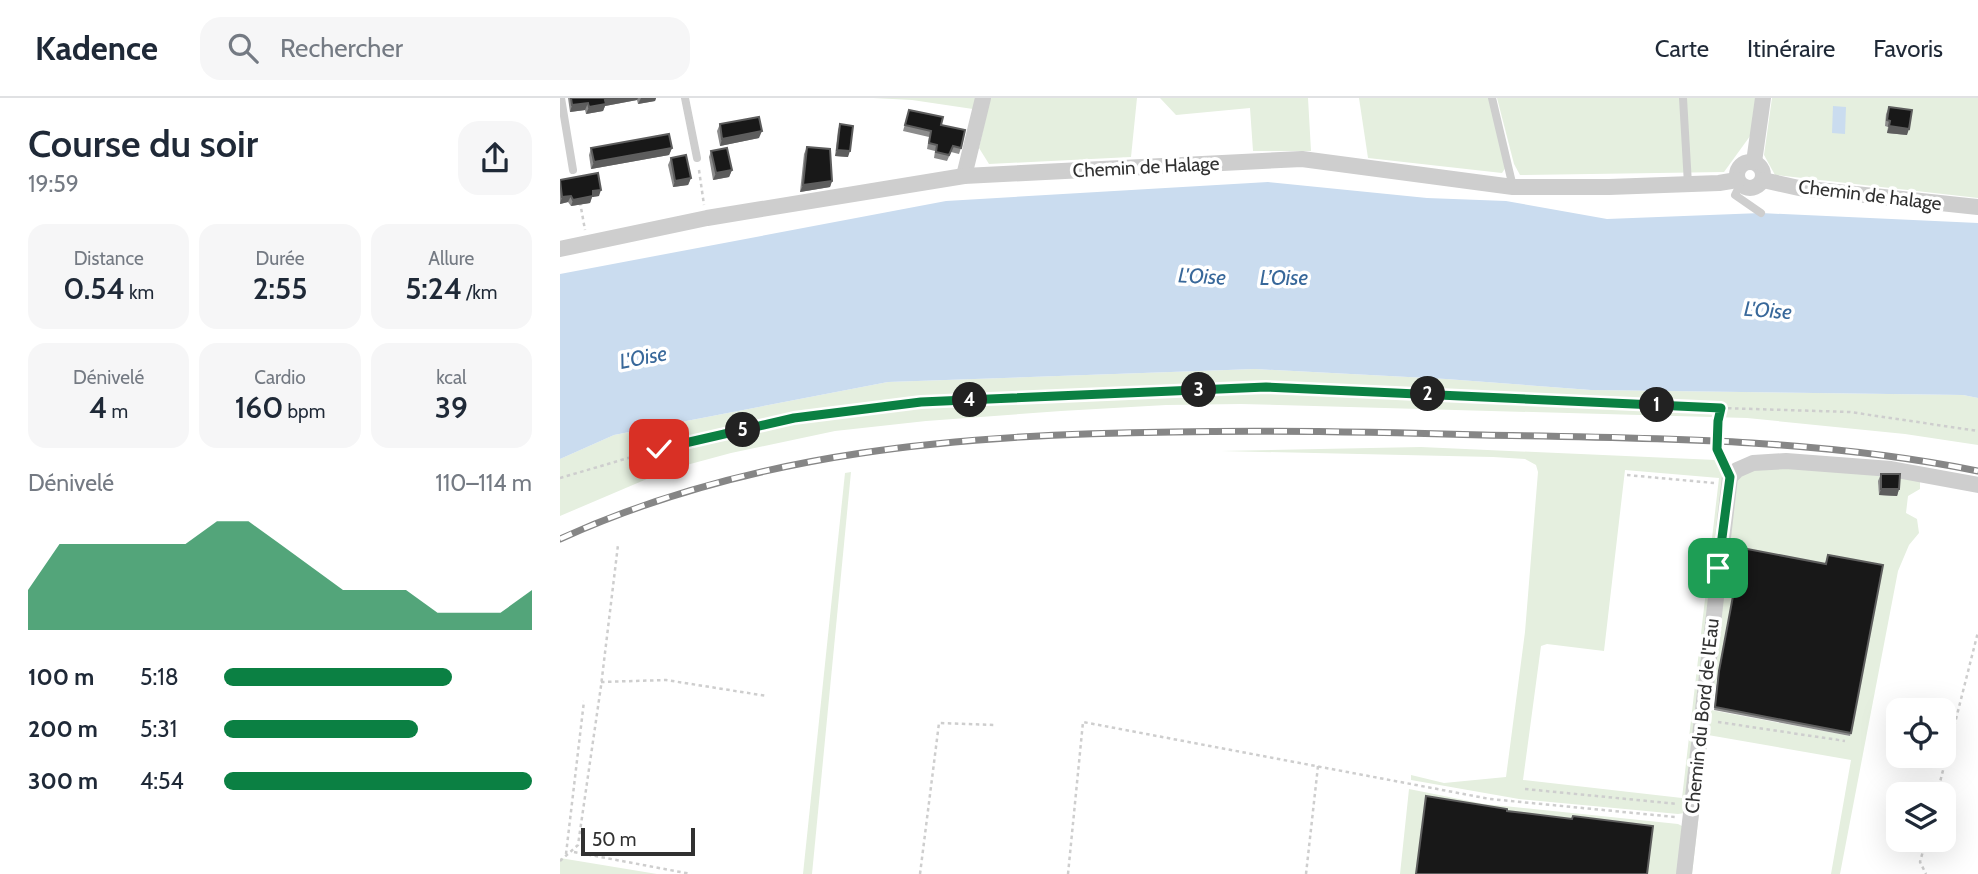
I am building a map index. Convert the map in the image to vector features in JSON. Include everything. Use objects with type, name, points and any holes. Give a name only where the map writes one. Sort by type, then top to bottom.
[{"type":"street","points":[[964,176],[983,98]]},
{"type":"street","points":[[1754,162],[1763,98]]},
{"type":"street","name":"Chemin de Halage","points":[[560,249],[707,218],[964,176],[1302,159],[1513,187],[1739,182]]},
{"type":"street","points":[[1754,162],[1761,167],[1763,180],[1753,189],[1739,182],[1739,167],[1754,162]]},
{"type":"street","name":"Chemin de halage","points":[[1763,180],[1799,188],[1978,207]]},
{"type":"street","points":[[1729,480],[1737,470],[1753,463],[1786,461],[1891,469],[1978,485]]},
{"type":"street","name":"Chemin du Bord de l'Eau","points":[[1684,874],[1729,480]]},
{"type":"lane","points":[[561,98],[573,170]]},
{"type":"lane","points":[[685,98],[697,158]]},
{"type":"lane","points":[[1492,98],[1513,187]]},
{"type":"lane","points":[[1683,98],[1688,184]]},
{"type":"lane","points":[[1739,182],[1735,195],[1761,213]]},
{"type":"path","points":[[697,158],[707,218]]},
{"type":"path","points":[[573,170],[588,243]]},
{"type":"path","points":[[560,478],[659,449],[794,418],[921,402],[1266,387],[1850,412],[1978,431]]},
{"type":"path","points":[[1627,475],[1729,480],[1717,449],[1721,408]]},
{"type":"path","points":[[560,861],[578,845],[618,545]]},
{"type":"path","points":[[1940,782],[1978,632]]},
{"type":"path","points":[[601,682],[666,680],[767,696]]},
{"type":"path","points":[[566,855],[584,701]]},
{"type":"path","points":[[1701,719],[1845,741]]},
{"type":"path","points":[[1068,874],[1083,722],[1490,799],[1691,812]]},
{"type":"path","points":[[920,874],[939,723],[994,725]]},
{"type":"path","points":[[1306,874],[1318,766]]},
{"type":"path","points":[[1525,789],[1691,812]]},
{"type":"path","points":[[573,851],[691,874]]},
{"type":"path","points":[[1923,852],[1920,862],[1926,874]]},
{"type":"green space","points":[[873,98],[976,98],[973,109],[912,100]]},
{"type":"green space","points":[[990,98],[1137,98],[1131,157],[989,164],[979,148]]},
{"type":"green space","points":[[1160,98],[1308,98],[1311,151],[1253,151],[1250,108],[1176,115]]},
{"type":"green space","points":[[1359,98],[1489,98],[1506,167],[1502,173],[1368,158]]},
{"type":"green space","points":[[1497,98],[1757,98],[1753,132],[1724,172],[1520,175],[1514,164]]},
{"type":"green space","points":[[1772,98],[1978,98],[1978,198],[1775,175],[1764,155]]},
{"type":"green space","points":[[1255,369],[1591,390],[1963,395],[1978,398],[1978,445],[1905,434],[1747,418],[1241,404],[1166,405],[926,421],[835,431],[731,453],[668,470],[560,516],[560,459],[614,435],[888,382]]},
{"type":"green space","points":[[1421,447],[1716,460],[1724,477],[1685,813],[1519,799],[1411,780],[1411,775],[1444,783],[1506,777],[1525,632],[1538,472],[1536,465],[1525,459],[1493,457],[1221,451]],"holes":[[[1625,470],[1719,478],[1682,798],[1523,780],[1541,646],[1547,644],[1604,651]]]},
{"type":"green space","points":[[1765,464],[1823,466],[1920,479],[1920,489],[1908,496],[1906,513],[1917,519],[1919,533],[1909,545],[1898,571],[1840,874],[1831,874],[1851,760],[1708,735],[1692,874],[1689,874],[1707,734],[1706,712],[1728,507],[1738,478]],"holes":[[[1741,552],[1825,568],[1827,558],[1881,569],[1850,736],[1711,710]]]},
{"type":"green space","points":[[851,472],[812,874],[803,874],[845,473]]},
{"type":"green space","points":[[1409,789],[1484,804],[1678,824],[1682,826],[1678,874],[1565,874],[1425,799],[1416,874],[1400,874]]},
{"type":"green space","points":[[560,858],[657,874],[560,874]]},
{"type":"water","points":[[1833,106],[1846,107],[1845,134],[1832,133]]},
{"type":"water","name":"L’Oise","points":[[1268,182],[1427,198],[1506,201],[1607,219],[1761,213],[1978,223],[1978,398],[1963,395],[1591,390],[1255,369],[888,382],[614,435],[560,459],[560,274],[946,201]]},
{"type":"building","points":[[571,98],[613,98],[605,100],[606,104],[589,107],[588,103],[572,105]]},
{"type":"building","points":[[1889,107],[1912,110],[1909,129],[1889,126]]},
{"type":"building","points":[[909,110],[943,117],[941,125],[965,130],[961,148],[953,146],[949,155],[936,152],[937,145],[929,143],[931,131],[905,125]]},
{"type":"building","points":[[759,117],[762,131],[722,139],[720,124]]},
{"type":"building","points":[[840,124],[853,126],[850,151],[837,150]]},
{"type":"building","points":[[669,134],[672,148],[594,162],[591,148]]},
{"type":"building","points":[[807,147],[830,149],[832,181],[803,185]]},
{"type":"building","points":[[727,148],[732,170],[716,173],[711,151]]},
{"type":"building","points":[[686,155],[691,178],[675,181],[671,158]]},
{"type":"building","points":[[598,173],[601,190],[593,191],[593,196],[573,200],[571,196],[562,197],[560,180]]},
{"type":"building","points":[[1881,474],[1900,474],[1899,489],[1881,489]]},
{"type":"building","points":[[1742,548],[1826,564],[1828,555],[1883,565],[1851,733],[1715,707]]},
{"type":"building","points":[[1426,796],[1507,811],[1653,826],[1647,874],[1416,874]]},
{"type":"railway","points":[[560,539],[633,509],[708,485],[783,467],[860,453],[1016,437],[1289,431],[1669,439],[1855,452],[1978,471]]},
{"type":"route","points":[[659,449],[794,418],[921,402],[1266,387],[1721,408],[1717,449],[1730,477],[1718,568]]},
{"type":"water label","name":"L'Oise","points":[[1202,276]]},
{"type":"water label","name":"L'Oise","points":[[1768,310]]},
{"type":"water label","name":"L'Oise","points":[[643,357]]}]
